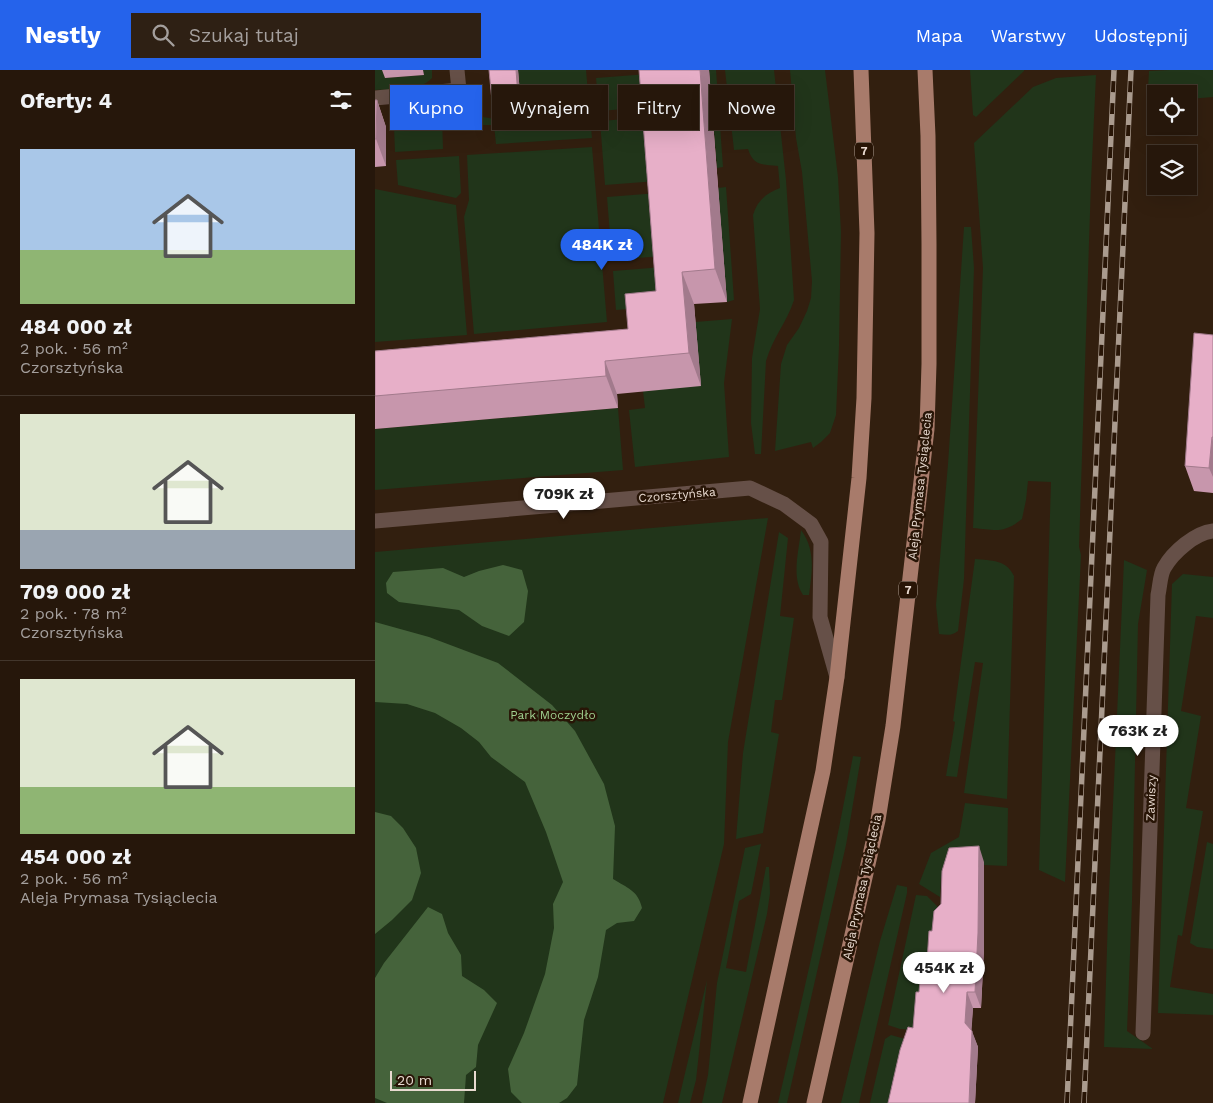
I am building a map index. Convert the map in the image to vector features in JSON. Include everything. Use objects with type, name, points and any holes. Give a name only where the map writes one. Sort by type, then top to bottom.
[{"type":"main road","name":"7","points":[[750,1103],[823,771],[837,678],[859,478],[864,398],[867,233],[861,70]]},
{"type":"main road","name":"Aleja Prymasa Tysiąclecia","points":[[814,1103],[878,820],[893,726],[927,429],[929,244],[925,70]]},
{"type":"street","points":[[375,98],[459,90],[457,70]]},
{"type":"street","name":"Czorsztyńska","points":[[375,521],[750,488],[785,504],[811,524],[821,542],[820,617],[837,678]]},
{"type":"street","name":"Zawiszy","points":[[1143,1032],[1158,595],[1163,570],[1171,558],[1187,543],[1213,531]]},
{"type":"green space","points":[[375,70],[384,70],[385,78],[423,75],[423,70],[432,70],[432,78],[422,85],[390,85],[390,89],[375,90]]},
{"type":"green space","points":[[518,70],[586,70],[587,85],[519,85]]},
{"type":"green space","points":[[709,70],[716,70],[717,85],[710,85]]},
{"type":"green space","points":[[725,70],[774,70],[776,85],[727,85]]},
{"type":"green space","points":[[790,70],[825,70],[838,177],[841,232],[836,415],[830,433],[813,448],[811,442],[775,451],[781,364],[787,345],[799,328],[807,311],[811,298],[812,281],[802,172],[796,138],[794,85],[791,85]]},
{"type":"green space","points":[[970,70],[1024,71],[976,117],[973,115]]},
{"type":"green space","points":[[1213,70],[1213,97],[1197,98],[1197,85],[1148,85],[1149,71]]},
{"type":"green space","points":[[648,74],[649,85],[618,85],[618,110],[608,110],[608,85],[597,85],[596,78]]},
{"type":"green space","points":[[1096,75],[1079,547],[1081,555],[1065,882],[1039,870],[1051,482],[1028,481],[1022,519],[1010,527],[999,530],[973,528],[983,268],[974,143],[1033,87],[1056,78]]},
{"type":"green space","points":[[482,117],[492,118],[492,125],[482,125]]},
{"type":"green space","points":[[608,120],[618,120],[618,130],[653,130],[657,181],[605,185],[601,130],[608,130]]},
{"type":"green space","points":[[394,130],[442,130],[443,149],[395,152]]},
{"type":"green space","points":[[495,130],[591,130],[592,138],[496,144]]},
{"type":"green space","points":[[714,130],[720,130],[723,167],[717,168]]},
{"type":"green space","points":[[732,130],[781,130],[794,300],[772,344],[766,361],[761,454],[755,454],[751,423],[752,358],[760,309],[753,215],[763,198],[770,192],[780,188],[778,166],[756,162],[748,149],[734,150]]},
{"type":"green space","points":[[592,147],[607,322],[474,334],[464,217],[469,200],[467,155]]},
{"type":"green space","points":[[459,156],[461,193],[456,198],[398,185],[396,160]]},
{"type":"green space","points":[[726,187],[734,300],[727,302],[718,188]]},
{"type":"green space","points":[[375,189],[456,205],[467,335],[375,342]]},
{"type":"green space","points":[[658,193],[663,256],[612,260],[607,197]]},
{"type":"green space","points":[[964,227],[971,227],[974,268],[964,579],[958,631],[947,635],[939,634],[936,605],[948,464]]},
{"type":"green space","points":[[663,267],[666,306],[616,310],[613,271]]},
{"type":"green space","points":[[732,319],[724,383],[729,457],[635,467],[629,410],[645,408],[643,391],[695,322]]},
{"type":"green space","points":[[618,408],[623,470],[375,490],[375,429]]},
{"type":"green space","name":"Park Moczydło","points":[[768,518],[728,742],[724,844],[663,1103],[375,1103],[375,552]]},
{"type":"green space","points":[[801,530],[809,545],[812,561],[809,595],[803,595],[797,580]]},
{"type":"green space","points":[[779,532],[788,538],[780,616],[794,618],[782,700],[775,700],[771,732],[779,734],[763,833],[736,839],[743,753]]},
{"type":"green space","points":[[975,559],[1003,564],[1011,570],[1014,576],[1007,799],[964,793],[983,663],[975,662],[957,777],[946,776],[955,722],[953,721]]},
{"type":"green space","points":[[1124,560],[1147,570],[1138,624],[1132,902],[1127,1031],[1153,1049],[1104,1047]]},
{"type":"green space","points":[[503,565],[522,570],[528,591],[524,622],[509,636],[482,626],[459,610],[399,602],[387,593],[386,583],[393,572],[443,568],[464,577]]},
{"type":"green space","points":[[1183,574],[1213,577],[1213,618],[1196,616],[1181,711],[1201,716],[1186,808],[1203,811],[1182,936],[1178,935],[1170,987],[1213,994],[1213,1015],[1158,1013],[1172,584]]},
{"type":"green space","points":[[375,622],[429,637],[498,663],[552,705],[575,731],[604,784],[615,826],[613,879],[635,893],[642,908],[634,921],[617,923],[606,930],[598,977],[584,1020],[577,1085],[567,1098],[559,1103],[522,1103],[511,1092],[508,1069],[524,1033],[545,974],[554,928],[553,904],[563,882],[546,832],[525,782],[491,757],[479,742],[461,728],[435,713],[407,704],[375,702]]},
{"type":"green space","points":[[853,756],[861,757],[846,845],[787,1103],[778,1103],[836,843]]},
{"type":"green space","points":[[965,803],[1008,808],[1007,866],[984,865],[984,863],[941,878],[940,897],[919,884],[931,853],[959,837]]},
{"type":"green space","points":[[375,812],[391,816],[403,828],[416,848],[421,873],[412,900],[375,934]]},
{"type":"green space","points":[[1207,842],[1213,844],[1213,949],[1197,947],[1190,943]]},
{"type":"green space","points":[[761,844],[751,894],[739,901],[726,968],[746,972],[766,867],[769,867],[770,893],[767,914],[722,1103],[702,1103],[708,1075],[717,983],[745,848]]},
{"type":"green space","points":[[897,885],[907,887],[907,893],[859,1103],[841,1103],[880,941]]},
{"type":"green space","points":[[916,895],[927,896],[938,907],[933,977],[917,1030],[900,1029],[888,1025]]},
{"type":"green space","points":[[428,907],[442,914],[448,933],[461,955],[462,976],[484,990],[497,1003],[478,1045],[476,1067],[466,1075],[464,1103],[387,1103],[375,1098],[375,978],[384,963]]},
{"type":"green space","points":[[707,980],[696,1080],[690,1103],[678,1103]]},
{"type":"green space","points":[[891,1035],[905,1039],[890,1103],[870,1103],[885,1039]]},
{"type":"building","points":[[489,70],[516,70],[517,85],[492,85],[492,101]]},
{"type":"building","points":[[639,70],[700,70],[715,269],[682,272],[689,353],[605,361],[606,376],[375,396],[375,351],[628,329],[625,294],[656,291],[644,130],[699,130],[699,85],[640,85]]},
{"type":"building","points":[[375,100],[377,100],[376,139],[375,139]]},
{"type":"building","points":[[1194,333],[1213,335],[1213,437],[1209,468],[1185,466]]},
{"type":"building","points":[[979,846],[975,992],[967,992],[965,1023],[972,1031],[969,1103],[888,1103],[900,1050],[908,1027],[913,1028],[916,992],[919,992],[921,968],[927,962],[929,931],[932,931],[934,911],[941,904],[942,871],[949,848]]},
{"type":"railway","points":[[1067,1103],[1114,70]]},
{"type":"railway","points":[[1084,1103],[1131,70]]}]
